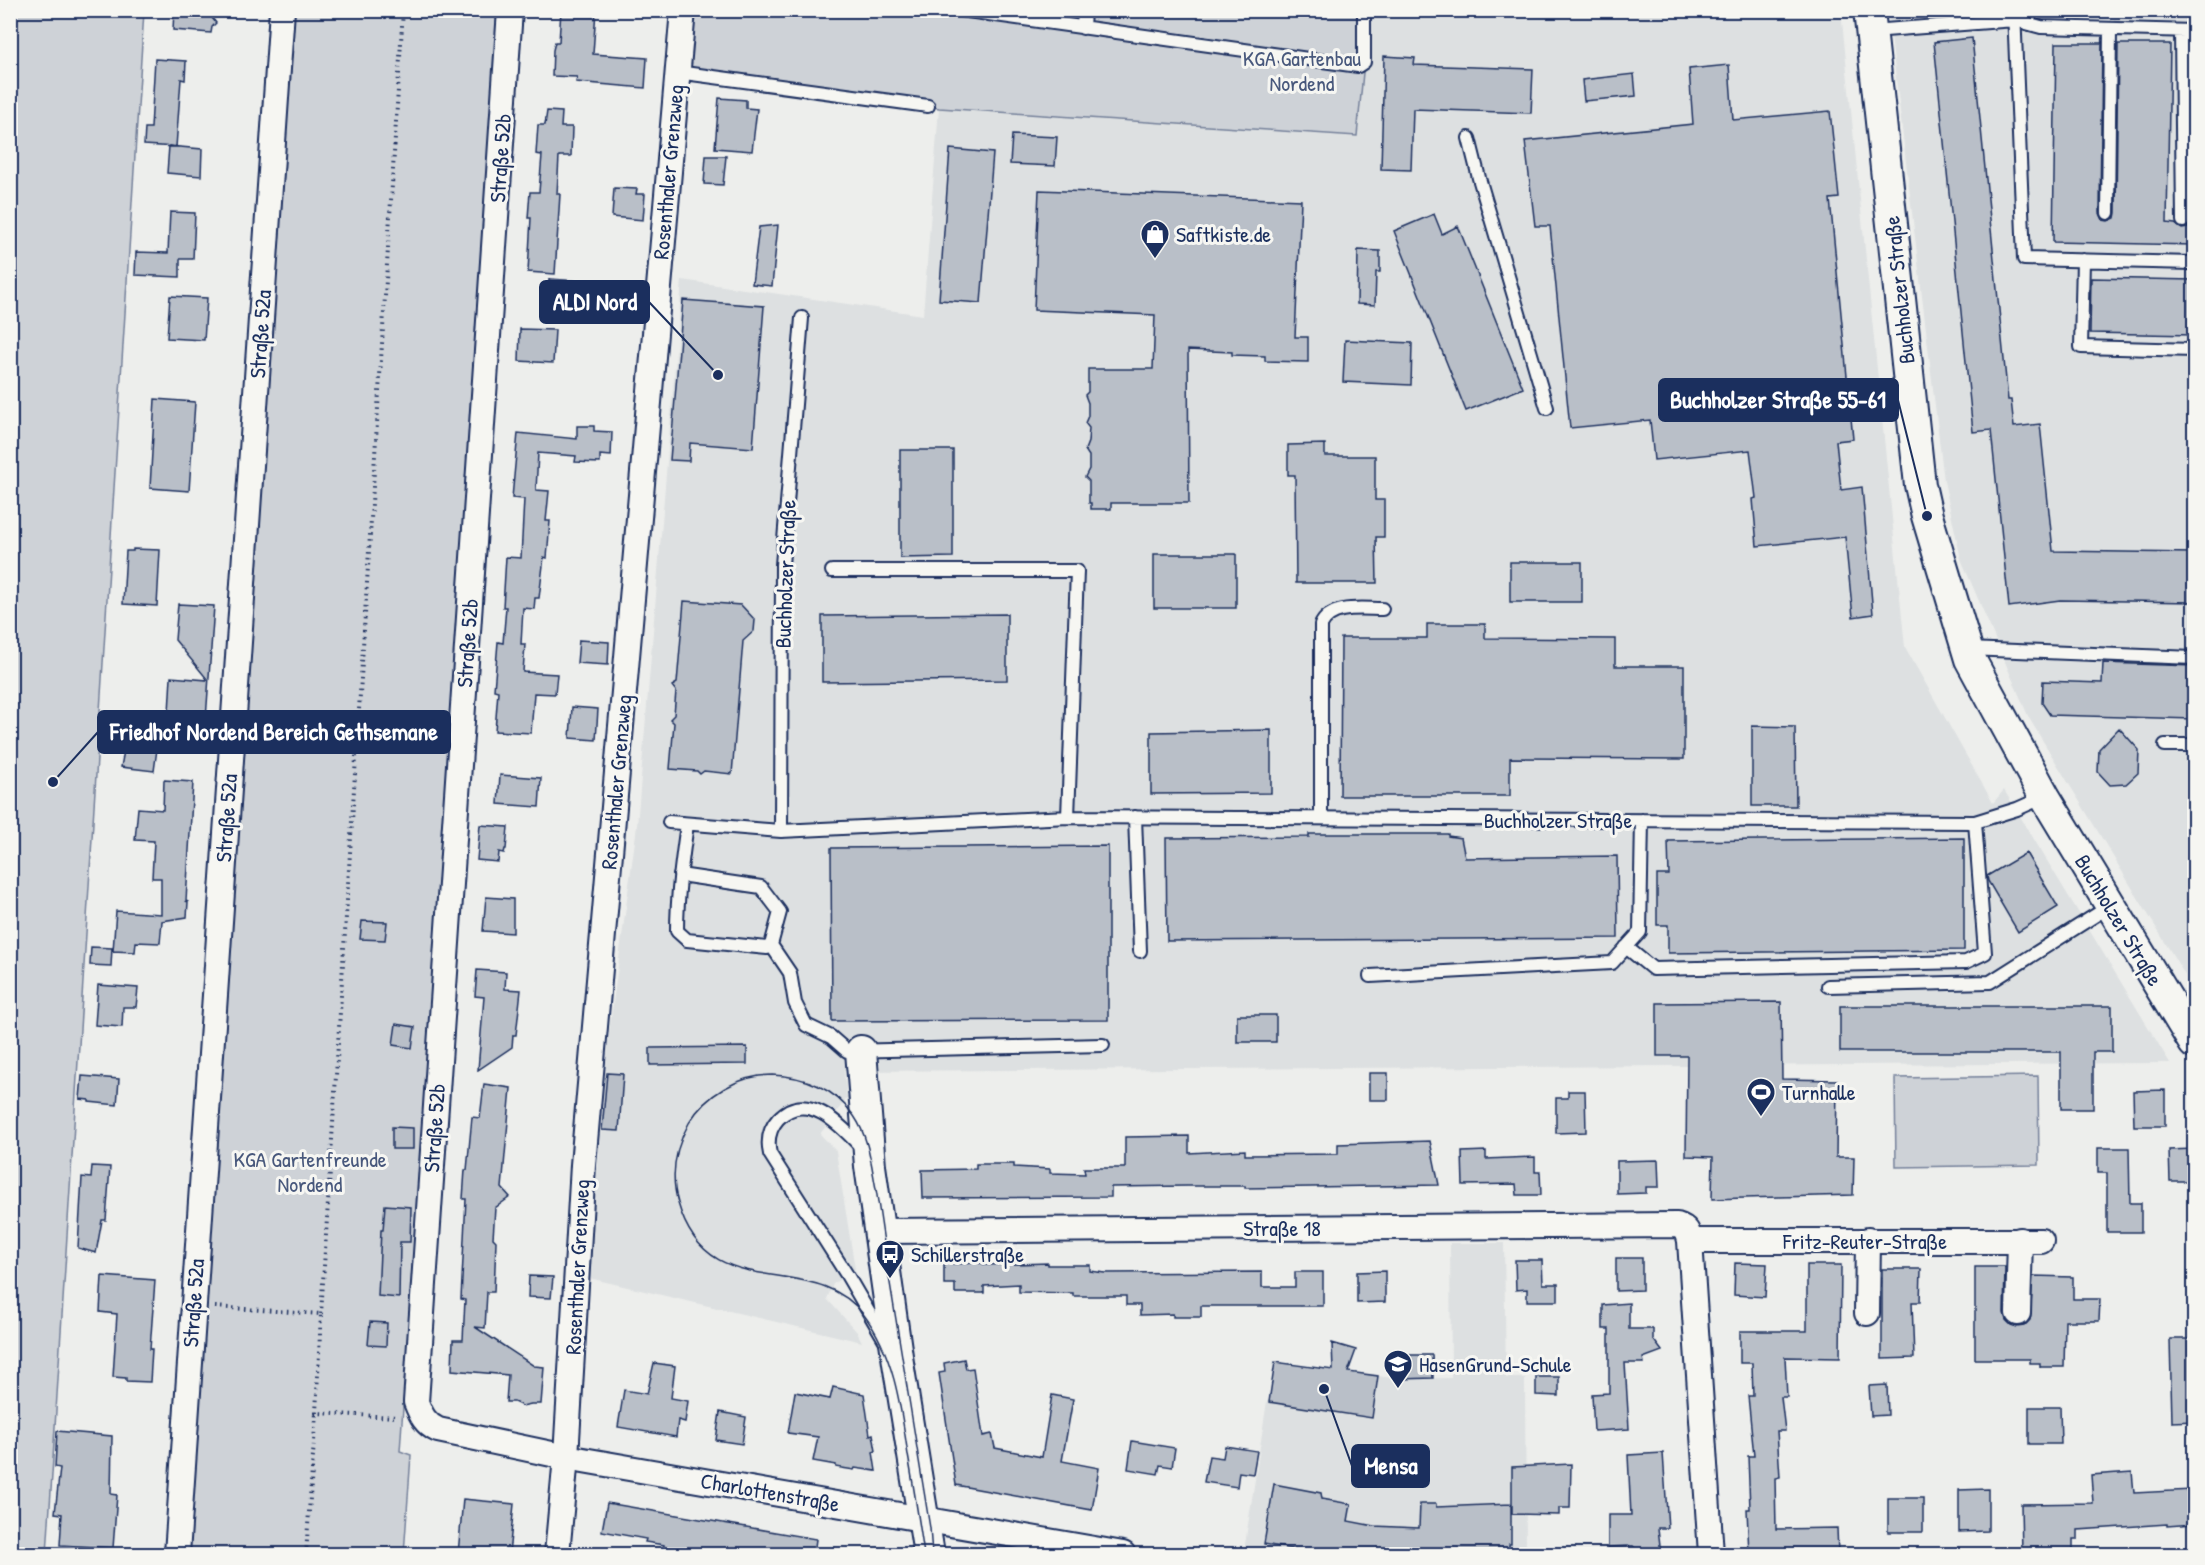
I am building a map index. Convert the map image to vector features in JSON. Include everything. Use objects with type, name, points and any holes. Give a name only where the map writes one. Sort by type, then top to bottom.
[{"type":"street","name":"Straße 52a","points":[[177,1554],[282,10]]},
{"type":"street","name":"Straße 52b","points":[[422,1418],[416,1402],[510,10]]},
{"type":"street","name":"Rosenthaler Grenzweg","points":[[557,1554],[566,1457],[584,1154],[683,10]]},
{"type":"street","name":"Buchholzer Straße","points":[[1870,21],[1920,484],[1927,516],[1970,659],[2044,797],[2194,1043]]},
{"type":"street","points":[[861,1051],[869,1155],[879,1231],[929,1554]]},
{"type":"street","name":"Straße 18","points":[[879,1231],[1677,1225],[1687,1234]]},
{"type":"street","points":[[1687,1234],[1711,1554]]},
{"type":"street","name":"Fritz-Reuter-Straße","points":[[1687,1234],[1868,1240],[2030,1241],[2018,1313]]},
{"type":"street","points":[[1867,1313],[1868,1240]]},
{"type":"street","name":"Charlottenstraße","points":[[422,1418],[438,1430],[566,1457],[1123,1554]]},
{"type":"lane","points":[[960,10],[1358,66],[1364,62],[1364,10]]},
{"type":"lane","points":[[1083,28],[1084,10]]},
{"type":"lane","points":[[1870,21],[2014,15],[2041,27],[2194,31]]},
{"type":"lane","points":[[2014,15],[2024,259],[2194,263]]},
{"type":"lane","points":[[2108,213],[2110,30]]},
{"type":"lane","points":[[2181,31],[2183,221]]},
{"type":"lane","points":[[677,72],[928,106]]},
{"type":"lane","points":[[1469,138],[1547,408]]},
{"type":"lane","points":[[2084,260],[2081,347],[2194,350]]},
{"type":"lane","name":"Buchholzer Straße","points":[[781,831],[782,565],[802,318]]},
{"type":"lane","points":[[832,571],[1077,571],[1068,817]]},
{"type":"lane","points":[[1321,818],[1321,625],[1324,618],[1333,611],[1382,609]]},
{"type":"lane","points":[[1967,649],[2194,658]]},
{"type":"lane","points":[[2165,745],[2194,746]]},
{"type":"lane","name":"Buchholzer Straße","points":[[669,822],[781,831],[1068,817],[1975,822],[2044,797]]},
{"type":"lane","points":[[1135,817],[1140,951]]},
{"type":"lane","points":[[1370,976],[1612,963],[1640,932],[1642,820]]},
{"type":"lane","points":[[1626,947],[1653,969],[1966,962],[1985,952],[1975,822]]},
{"type":"lane","points":[[680,875],[761,887],[780,912],[771,945],[767,948],[687,940],[677,931],[677,896],[687,824]]},
{"type":"lane","points":[[1828,986],[1990,982],[2110,906]]},
{"type":"lane","points":[[771,945],[790,973],[795,1003],[806,1025],[831,1037],[847,1051],[1103,1045]]},
{"type":"lane","points":[[869,1155],[831,1118],[812,1109],[798,1108],[782,1115],[774,1122],[768,1140],[770,1154],[847,1275],[898,1363]]},
{"type":"path","points":[[10,36],[12,10]]},
{"type":"path","points":[[306,1554],[403,10]]},
{"type":"path","points":[[193,1306],[321,1314]]},
{"type":"path","points":[[316,1413],[422,1418]]},
{"type":"shaded area","points":[[1365,11],[1841,11],[1905,647],[1993,803],[2004,790],[2170,1063],[844,1071],[847,1098],[820,1134],[836,1151],[855,1269],[833,1284],[827,1299],[857,1332],[862,1342],[589,1278],[607,1047],[637,826],[682,280],[923,315],[939,108],[1356,136],[1364,62]]},
{"type":"shaded area","points":[[1888,11],[2194,11],[2194,990],[2029,718],[1961,559],[1944,481]]},
{"type":"shaded area","name":"HasenGrund-Schule","points":[[1450,1243],[1504,1243],[1506,1378],[1525,1378],[1526,1554],[1266,1554],[1244,1551],[1275,1362],[1400,1379],[1451,1378]]},
{"type":"green space","points":[[11,10],[144,11],[47,1554],[10,1554]]},
{"type":"green space","name":"KGA Gartenfreunde Nordend","points":[[282,11],[499,11],[400,1451],[411,1455],[404,1554],[177,1554]]},
{"type":"green space","name":"KGA Gartenbau Nordend","points":[[690,11],[1365,11],[1364,62],[1357,136],[939,108],[685,67]]},
{"type":"green space","points":[[2038,1076],[2039,1165],[1896,1167],[1895,1078]]},
{"type":"building","points":[[174,10],[206,10],[216,23],[211,33],[173,30]]},
{"type":"building","points":[[561,10],[596,10],[593,54],[647,58],[645,88],[576,82],[577,77],[552,76],[553,50],[555,42],[559,42]]},
{"type":"building","points":[[1972,38],[2008,400],[2011,400],[2014,427],[2040,424],[2053,551],[2194,553],[2194,602],[2060,600],[2009,607],[1991,430],[1973,432],[1934,42]]},
{"type":"building","points":[[2056,43],[2102,43],[2100,213],[2103,220],[2108,221],[2115,218],[2116,213],[2118,44],[2170,44],[2167,223],[2175,224],[2182,229],[2194,224],[2194,245],[2053,242]]},
{"type":"building","points":[[1384,56],[1415,58],[1414,65],[1533,69],[1531,113],[1413,109],[1411,170],[1381,169]]},
{"type":"building","points":[[155,59],[186,61],[185,80],[181,79],[176,147],[144,145],[145,128],[151,128]]},
{"type":"building","points":[[1729,65],[1733,120],[1830,111],[1839,198],[1830,199],[1853,439],[1836,441],[1841,490],[1862,487],[1873,614],[1853,617],[1845,537],[1757,546],[1753,499],[1756,498],[1750,450],[1654,460],[1650,420],[1570,428],[1550,226],[1535,226],[1525,141],[1693,124],[1689,69]]},
{"type":"building","points":[[1634,74],[1636,96],[1584,101],[1582,80]]},
{"type":"building","points":[[719,98],[746,100],[746,108],[757,109],[752,151],[715,148]]},
{"type":"building","points":[[547,111],[562,112],[561,127],[572,127],[571,156],[559,156],[557,194],[560,194],[555,274],[528,272],[530,192],[539,192],[542,155],[536,154],[538,125],[545,125]]},
{"type":"building","points":[[1012,135],[1057,137],[1055,166],[1010,164]]},
{"type":"building","points":[[169,146],[202,149],[201,176],[167,173]]},
{"type":"building","points":[[950,149],[993,153],[981,303],[939,300]]},
{"type":"building","points":[[706,156],[726,156],[723,185],[704,184]]},
{"type":"building","points":[[614,188],[637,189],[636,194],[645,194],[643,220],[612,217]]},
{"type":"building","points":[[1039,190],[1301,200],[1295,337],[1308,337],[1308,362],[1265,361],[1265,356],[1188,350],[1189,503],[1111,503],[1111,509],[1091,509],[1089,481],[1085,477],[1089,469],[1089,456],[1085,450],[1089,428],[1085,423],[1088,416],[1088,403],[1085,395],[1088,392],[1088,369],[1153,369],[1155,315],[1034,310]]},
{"type":"building","points":[[170,212],[195,213],[193,259],[180,259],[180,277],[135,275],[136,252],[168,253]]},
{"type":"building","points":[[1434,214],[1442,234],[1458,226],[1523,388],[1466,411],[1394,231]]},
{"type":"building","points":[[778,225],[772,286],[752,284],[759,227]]},
{"type":"building","points":[[1358,250],[1380,251],[1380,272],[1376,272],[1375,305],[1357,304]]},
{"type":"building","points":[[2091,278],[2194,280],[2194,335],[2090,333]]},
{"type":"building","points":[[549,279],[580,281],[579,308],[547,306]]},
{"type":"building","points":[[170,296],[207,298],[204,340],[167,338]]},
{"type":"building","points":[[683,300],[764,306],[753,448],[690,443],[689,461],[670,460]]},
{"type":"building","points":[[520,329],[555,330],[553,363],[519,361]]},
{"type":"building","points":[[1345,340],[1412,343],[1411,385],[1343,382]]},
{"type":"building","points":[[155,399],[195,402],[189,491],[150,488]]},
{"type":"building","points":[[577,426],[594,426],[594,431],[612,432],[611,456],[600,455],[600,463],[575,462],[576,456],[538,453],[536,490],[549,491],[546,521],[550,521],[547,558],[544,557],[539,598],[535,598],[534,609],[523,608],[521,644],[525,644],[523,672],[557,674],[555,694],[534,693],[531,733],[495,731],[498,691],[494,690],[498,642],[503,643],[506,557],[521,558],[524,499],[512,498],[518,433],[577,439]]},
{"type":"building","points":[[1325,444],[1325,456],[1375,456],[1375,500],[1384,500],[1384,537],[1376,537],[1377,583],[1296,583],[1295,475],[1288,475],[1288,445]]},
{"type":"building","points":[[900,450],[953,450],[953,557],[900,558]]},
{"type":"building","points":[[133,549],[160,550],[157,606],[123,604],[126,551],[133,551]]},
{"type":"building","points":[[1154,554],[1236,554],[1236,608],[1154,608]]},
{"type":"building","points":[[1510,562],[1582,562],[1582,602],[1510,602]]},
{"type":"building","points":[[684,601],[741,605],[755,620],[754,631],[743,641],[732,774],[704,771],[700,774],[697,771],[670,769],[674,723],[670,719],[674,715],[676,691],[672,686],[677,683]]},
{"type":"building","points":[[178,604],[214,606],[205,733],[168,730],[171,677],[208,680],[175,640]]},
{"type":"building","points":[[1007,614],[1007,680],[822,682],[822,616]]},
{"type":"building","points":[[1427,624],[1485,624],[1485,638],[1615,639],[1615,666],[1684,666],[1684,759],[1510,758],[1510,796],[1340,796],[1341,638],[1427,638]]},
{"type":"building","points":[[579,640],[609,642],[608,665],[577,663]]},
{"type":"building","points":[[2103,663],[2194,666],[2194,719],[2050,715],[2042,703],[2043,681],[2102,683]]},
{"type":"building","points":[[572,707],[598,709],[596,740],[570,738]]},
{"type":"building","points":[[1752,726],[1795,727],[1796,806],[1752,806]]},
{"type":"building","points":[[2119,728],[2139,750],[2138,773],[2126,784],[2110,785],[2098,772],[2099,749]]},
{"type":"building","points":[[1271,730],[1271,793],[1151,794],[1151,732]]},
{"type":"building","points":[[125,745],[157,749],[154,771],[121,767]]},
{"type":"building","points":[[500,775],[541,778],[539,807],[498,804]]},
{"type":"building","points":[[164,780],[193,782],[187,917],[162,921],[160,943],[136,942],[135,952],[113,951],[116,911],[161,914],[161,878],[152,878],[154,841],[135,840],[138,808],[163,810]]},
{"type":"building","points":[[480,825],[508,827],[506,849],[504,853],[499,852],[498,862],[477,860]]},
{"type":"building","points":[[1309,834],[1448,834],[1448,836],[1461,838],[1465,858],[1617,856],[1618,938],[1167,941],[1166,838],[1309,837]]},
{"type":"building","points":[[1964,838],[1964,950],[1668,953],[1668,925],[1657,925],[1657,875],[1669,875],[1668,841]]},
{"type":"building","points":[[1108,846],[1108,1020],[832,1021],[831,848]]},
{"type":"building","points":[[2026,853],[2058,907],[2018,932],[1987,876]]},
{"type":"building","points":[[486,897],[513,899],[513,933],[483,931]]},
{"type":"building","points":[[362,921],[387,922],[385,940],[360,939]]},
{"type":"building","points":[[91,947],[112,948],[111,966],[90,965]]},
{"type":"building","points":[[477,970],[506,972],[505,989],[521,990],[516,1035],[513,1035],[512,1047],[478,1070],[484,997],[475,996]]},
{"type":"building","points":[[98,985],[138,988],[136,1007],[123,1007],[122,1027],[95,1025]]},
{"type":"building","name":"Turnhalle","points":[[1781,1002],[1782,1079],[1837,1080],[1836,1157],[1854,1157],[1853,1195],[1712,1199],[1713,1157],[1686,1156],[1687,1056],[1657,1056],[1657,1003]]},
{"type":"building","points":[[1840,1006],[2112,1006],[2112,1052],[2093,1052],[2093,1109],[2061,1109],[2061,1052],[1840,1052]]},
{"type":"building","points":[[1237,1015],[1276,1015],[1276,1042],[1237,1042]]},
{"type":"building","points":[[396,1024],[415,1027],[412,1048],[393,1045]]},
{"type":"building","points":[[747,1047],[747,1064],[650,1065],[650,1048]]},
{"type":"building","points":[[607,1073],[623,1074],[619,1131],[602,1130]]},
{"type":"building","points":[[1369,1073],[1388,1073],[1388,1100],[1369,1100]]},
{"type":"building","points":[[82,1076],[119,1079],[117,1105],[80,1099]]},
{"type":"building","points":[[484,1084],[511,1088],[502,1188],[510,1197],[495,1208],[494,1292],[487,1292],[485,1328],[475,1327],[534,1366],[544,1367],[541,1404],[522,1406],[514,1402],[506,1402],[508,1375],[452,1370],[453,1340],[463,1340],[465,1300],[461,1299],[466,1199],[463,1199],[465,1170],[467,1170],[472,1117],[480,1118]]},
{"type":"building","points":[[2165,1090],[2165,1126],[2134,1126],[2133,1091]]},
{"type":"building","points":[[1568,1091],[1585,1091],[1586,1132],[1556,1133],[1556,1098],[1568,1098]]},
{"type":"building","points":[[392,1127],[413,1128],[413,1149],[392,1149]]},
{"type":"building","points":[[1189,1136],[1189,1153],[1245,1150],[1245,1155],[1338,1154],[1338,1144],[1430,1141],[1439,1185],[1245,1188],[1245,1186],[1111,1187],[1111,1197],[923,1198],[922,1170],[976,1169],[976,1164],[1014,1164],[1014,1167],[1050,1169],[1050,1173],[1085,1174],[1084,1168],[1125,1168],[1125,1137]]},
{"type":"building","points":[[2098,1148],[2129,1148],[2130,1203],[2141,1203],[2141,1232],[2107,1232],[2107,1173],[2098,1173]]},
{"type":"building","points":[[2194,1149],[2194,1181],[2170,1181],[2169,1150]]},
{"type":"building","points":[[1486,1151],[1486,1159],[1535,1157],[1535,1172],[1540,1172],[1541,1195],[1517,1195],[1516,1184],[1463,1185],[1462,1152]]},
{"type":"building","points":[[1658,1160],[1659,1187],[1646,1187],[1646,1193],[1617,1194],[1617,1161]]},
{"type":"building","points":[[92,1166],[110,1167],[106,1220],[102,1220],[96,1253],[78,1248],[82,1177],[91,1178]]},
{"type":"building","points":[[385,1205],[411,1207],[410,1242],[400,1242],[399,1298],[378,1296],[381,1230],[383,1230]]},
{"type":"building","points":[[1616,1258],[1642,1258],[1642,1290],[1616,1291]]},
{"type":"building","points":[[1515,1260],[1542,1260],[1543,1284],[1558,1284],[1558,1301],[1527,1301],[1527,1289],[1516,1290]]},
{"type":"building","points":[[983,1263],[983,1265],[1048,1263],[1048,1265],[1090,1265],[1090,1271],[1105,1273],[1262,1272],[1262,1287],[1295,1287],[1295,1272],[1323,1272],[1323,1306],[1201,1306],[1201,1317],[1173,1317],[1173,1314],[1140,1315],[1140,1305],[1126,1305],[1126,1296],[1073,1296],[1073,1293],[1019,1292],[1019,1284],[984,1286],[984,1293],[955,1293],[955,1284],[944,1284],[944,1264]]},
{"type":"building","points":[[1735,1263],[1767,1264],[1765,1297],[1734,1295]]},
{"type":"building","points":[[1807,1265],[1841,1265],[1840,1358],[1785,1357],[1787,1397],[1781,1397],[1785,1431],[1777,1431],[1780,1477],[1775,1478],[1776,1529],[1837,1528],[1838,1554],[1749,1554],[1748,1456],[1754,1456],[1748,1396],[1753,1396],[1752,1363],[1740,1363],[1740,1331],[1807,1331]]},
{"type":"building","points":[[1975,1267],[2005,1267],[2004,1313],[2011,1325],[2024,1326],[2030,1320],[2033,1276],[2073,1277],[2073,1299],[2100,1299],[2099,1321],[2065,1321],[2064,1367],[2040,1367],[2040,1363],[2030,1363],[2030,1359],[1975,1359]]},
{"type":"building","points":[[1882,1269],[1921,1269],[1920,1302],[1912,1302],[1914,1358],[1882,1359]]},
{"type":"building","points":[[1385,1271],[1385,1302],[1357,1303],[1357,1272]]},
{"type":"building","points":[[102,1276],[155,1280],[150,1382],[126,1381],[126,1378],[113,1377],[117,1314],[100,1312]]},
{"type":"building","points":[[529,1276],[553,1277],[551,1298],[528,1297]]},
{"type":"building","points":[[1629,1303],[1629,1329],[1653,1329],[1653,1339],[1662,1351],[1643,1358],[1644,1363],[1625,1363],[1629,1429],[1594,1431],[1592,1394],[1609,1393],[1609,1329],[1603,1329],[1603,1305]]},
{"type":"building","points":[[370,1322],[387,1323],[386,1346],[368,1345]]},
{"type":"building","points":[[2170,1339],[2194,1339],[2194,1421],[2172,1422]]},
{"type":"building","points":[[1332,1343],[1356,1350],[1348,1372],[1378,1376],[1372,1418],[1269,1402],[1275,1362],[1333,1370]]},
{"type":"building","points":[[1400,1355],[1432,1355],[1433,1378],[1400,1379]]},
{"type":"building","points":[[964,1359],[966,1369],[973,1368],[983,1436],[992,1434],[995,1448],[1042,1457],[1052,1395],[1073,1399],[1062,1461],[1099,1468],[1092,1510],[956,1485],[939,1373],[945,1372],[944,1363]]},
{"type":"building","points":[[654,1363],[675,1366],[671,1398],[688,1401],[685,1422],[678,1420],[676,1437],[618,1427],[624,1390],[647,1394]]},
{"type":"building","points":[[1536,1377],[1559,1377],[1559,1396],[1536,1395]]},
{"type":"building","points":[[1887,1385],[1888,1415],[1871,1416],[1869,1386]]},
{"type":"building","points":[[833,1387],[864,1394],[870,1435],[873,1434],[876,1451],[873,1452],[876,1471],[855,1468],[854,1470],[813,1461],[818,1437],[788,1433],[795,1392],[830,1399]]},
{"type":"building","points":[[2029,1407],[2060,1407],[2061,1444],[2029,1444]]},
{"type":"building","points":[[720,1412],[746,1417],[742,1444],[716,1440]]},
{"type":"building","points":[[57,1431],[112,1436],[111,1494],[117,1495],[113,1548],[60,1545],[62,1514],[55,1513],[60,1468],[55,1467]]},
{"type":"building","points":[[1132,1441],[1175,1448],[1172,1467],[1160,1465],[1158,1474],[1128,1469]]},
{"type":"building","points":[[1225,1446],[1257,1451],[1253,1474],[1239,1472],[1237,1487],[1204,1482],[1209,1456],[1223,1458]]},
{"type":"building","points":[[1663,1453],[1668,1528],[1658,1528],[1661,1554],[1641,1554],[1633,1546],[1608,1547],[1608,1515],[1631,1515],[1628,1455]]},
{"type":"building","points":[[1571,1464],[1570,1508],[1559,1508],[1559,1515],[1512,1514],[1512,1467]]},
{"type":"building","points":[[2132,1472],[2134,1493],[2192,1490],[2194,1524],[2078,1530],[2078,1539],[2073,1539],[2073,1554],[2022,1554],[2021,1504],[2093,1503],[2091,1475]]},
{"type":"building","points":[[1274,1484],[1321,1493],[1322,1499],[1351,1504],[1348,1521],[1374,1526],[1419,1528],[1420,1504],[1436,1504],[1436,1507],[1511,1504],[1509,1554],[1338,1554],[1309,1549],[1308,1552],[1264,1544]]},
{"type":"building","points":[[1988,1489],[1988,1531],[1959,1532],[1959,1490]]},
{"type":"building","points":[[1888,1498],[1923,1498],[1923,1532],[1888,1532]]},
{"type":"building","points":[[463,1499],[514,1504],[509,1554],[458,1554]]},
{"type":"building","points":[[607,1503],[816,1539],[814,1554],[663,1554],[664,1545],[645,1542],[646,1539],[602,1531]]},
{"type":"tram line","points":[[924,1554],[895,1382],[883,1347],[864,1315],[843,1295],[818,1284],[763,1274],[737,1267],[713,1256],[693,1235],[678,1203],[674,1172],[677,1152],[684,1132],[704,1104],[724,1088],[735,1083],[772,1075],[807,1081],[838,1098],[854,1116],[863,1133],[876,1189],[930,1528],[932,1554]]},
{"type":"place","name":"Saftkiste.de","points":[[1155,260]]},
{"type":"place","name":"ALDI Nord","points":[[718,375]]},
{"type":"place","name":"Buchholzer Straße 55-61","points":[[1927,516]]},
{"type":"place","name":"Friedhof Nordend Bereich Gethsemane","points":[[53,782]]},
{"type":"place","name":"Turnhalle","points":[[1761,1118]]},
{"type":"place","name":"Schillerstraße","points":[[890,1280]]},
{"type":"place","name":"Mensa","points":[[1324,1389]]},
{"type":"place","name":"HasenGrund-Schule","points":[[1398,1390]]}]
